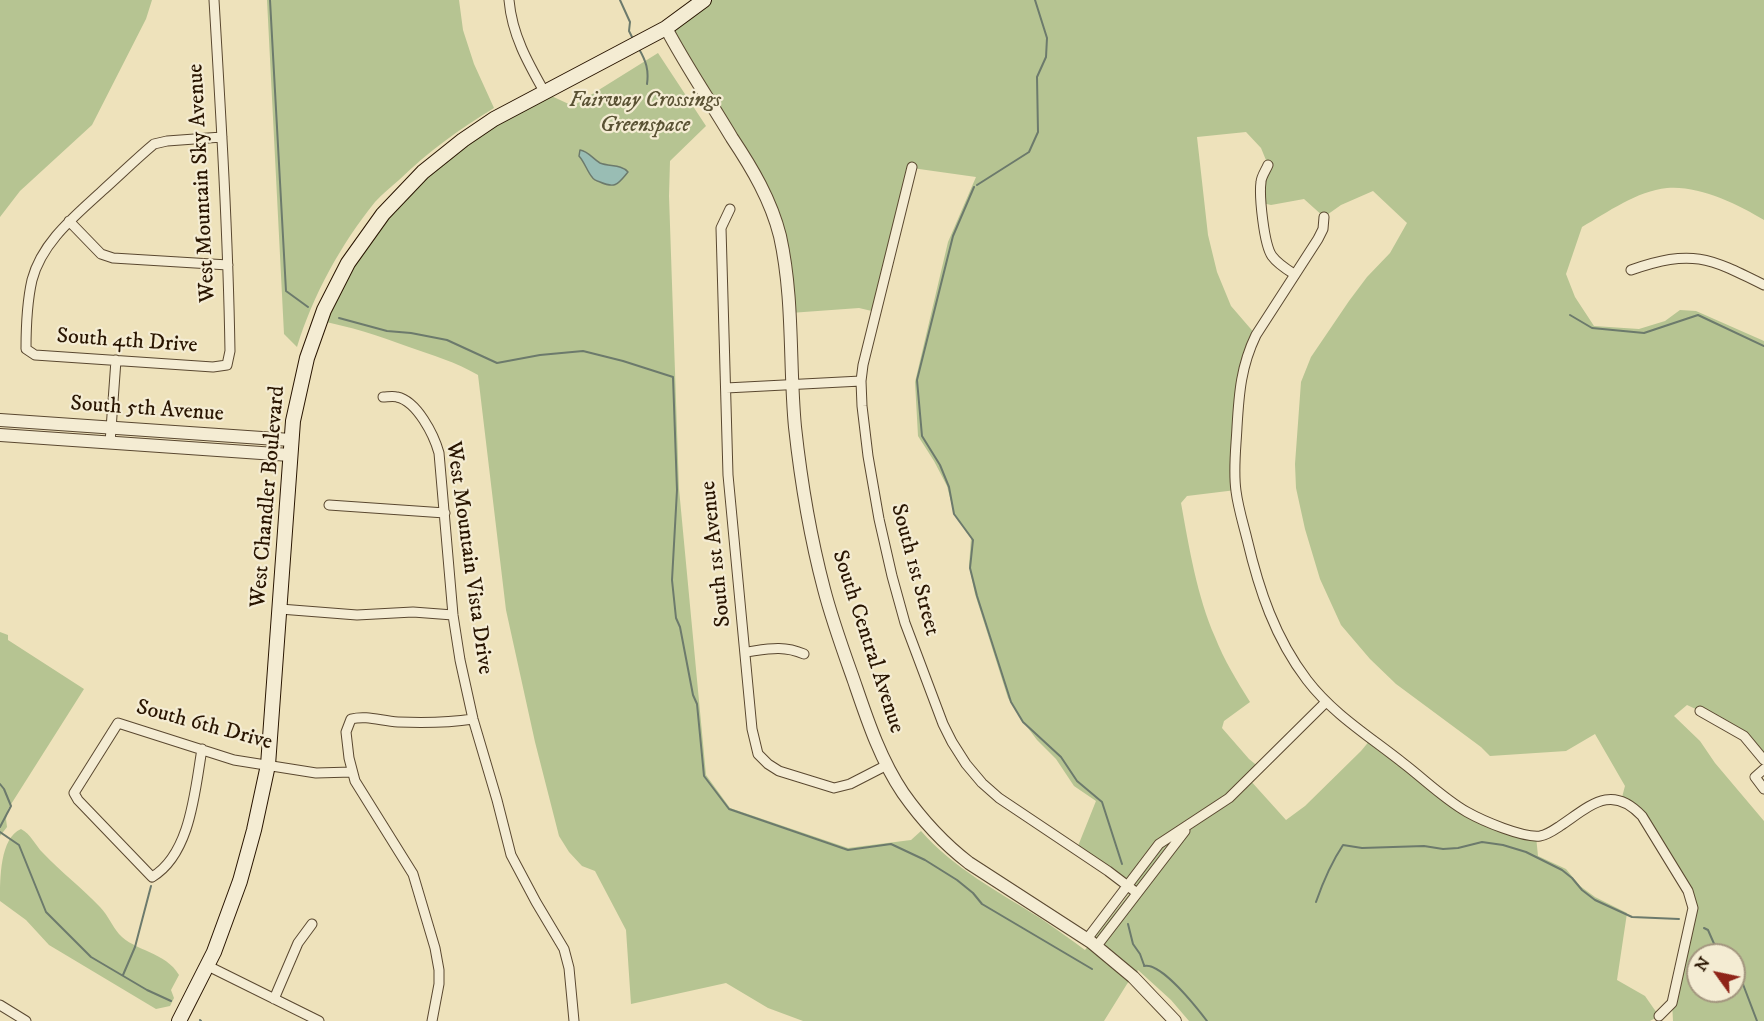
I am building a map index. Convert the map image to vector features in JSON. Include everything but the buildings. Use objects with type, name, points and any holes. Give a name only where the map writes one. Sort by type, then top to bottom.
[{"type":"main road","name":"West Chandler Boulevard","points":[[185,1012],[208,966],[240,881],[254,830],[268,765],[293,421],[300,382],[322,314],[348,263],[383,214],[423,172],[463,140],[494,119],[666,28],[704,0]]},
{"type":"street","name":"West Mountain Sky Avenue","points":[[214,0],[228,265],[230,351],[227,365]]},
{"type":"street","points":[[509,0],[517,37],[527,62],[545,93]]},
{"type":"street","name":"South Central Avenue","points":[[666,28],[750,165],[773,214],[779,234],[788,288],[792,385],[804,494],[824,589],[860,701],[886,765],[918,813],[952,850],[1092,943],[1133,977],[1175,1021]]},
{"type":"street","points":[[222,137],[154,144],[69,221],[101,254],[113,258],[228,265]]},
{"type":"street","points":[[1268,165],[1261,182],[1267,247],[1271,255],[1294,274]]},
{"type":"street","name":"South 1st Street","points":[[912,168],[861,381],[873,488],[892,576],[905,623],[943,724],[966,764],[982,783],[999,798],[1137,893]]},
{"type":"street","name":"South 1st Avenue","points":[[730,209],[721,228],[728,475],[752,729],[758,754],[779,771],[834,788],[850,784],[886,765]]},
{"type":"street","points":[[1324,217],[1323,229],[1318,238],[1256,335],[1241,375],[1234,470],[1236,490],[1255,573],[1272,622],[1307,680],[1326,702],[1454,804],[1481,820],[1528,836],[1544,835],[1600,801],[1611,799],[1632,806],[1642,816],[1688,891],[1693,908],[1672,1003],[1659,1016]]},
{"type":"street","name":"South 4th Drive","points":[[69,221],[53,239],[32,279],[26,349],[35,355],[213,367],[227,365]]},
{"type":"street","points":[[1631,270],[1666,259],[1702,259],[1727,266],[1764,285]]},
{"type":"street","points":[[110,443],[116,360]]},
{"type":"street","points":[[726,388],[861,381]]},
{"type":"street","name":"West Mountain Vista Drive","points":[[383,397],[398,397],[411,405],[436,442],[445,513],[453,615],[473,719],[512,855],[564,949],[569,968],[574,1021]]},
{"type":"street","name":"South 5th Avenue","points":[[0,420],[111,428],[290,447]]},
{"type":"street","name":"South 5th Avenue","points":[[0,435],[110,443],[290,447]]},
{"type":"street","points":[[329,505],[445,513]]},
{"type":"street","points":[[280,609],[357,615],[413,612],[453,615]]},
{"type":"street","points":[[746,652],[781,648],[792,649],[804,654]]},
{"type":"street","points":[[1092,943],[1127,886],[1158,844],[1229,798],[1326,702]]},
{"type":"street","points":[[1700,711],[1744,736],[1764,760]]},
{"type":"street","points":[[432,1021],[438,995],[440,970],[418,889],[406,863],[363,796],[352,772],[346,732],[351,719],[362,716],[395,722],[442,723],[473,719]]},
{"type":"street","name":"South 6th Drive","points":[[202,749],[193,805],[183,838],[162,871],[152,877],[78,800],[74,793],[118,723],[202,749],[234,760],[316,773],[352,772]]},
{"type":"street","points":[[1764,769],[1755,777],[1764,789]]},
{"type":"street","points":[[1092,943],[1137,893],[1190,825]]},
{"type":"street","points":[[274,999],[298,943],[312,924]]},
{"type":"street","points":[[208,966],[319,1021]]},
{"type":"street","points":[[0,1005],[26,1021]]},
{"type":"green space","points":[[0,0],[152,0],[146,19],[92,125],[20,191],[0,217]]},
{"type":"green space","points":[[267,0],[459,0],[463,30],[474,64],[494,108],[433,150],[375,202],[329,271],[311,308],[297,347],[284,334]]},
{"type":"green space","name":"Fairway Crossings Greenspace","points":[[704,0],[1764,0],[1764,220],[1730,202],[1692,189],[1667,188],[1645,193],[1582,227],[1566,274],[1575,297],[1594,326],[1639,329],[1665,321],[1680,310],[1696,311],[1764,341],[1764,760],[1750,743],[1700,711],[1687,705],[1674,716],[1700,741],[1715,763],[1764,821],[1764,1021],[1673,1021],[1672,1003],[1693,908],[1642,817],[1621,801],[1625,786],[1595,734],[1566,751],[1490,756],[1396,684],[1370,659],[1341,625],[1320,579],[1296,488],[1295,464],[1301,382],[1311,357],[1367,277],[1390,253],[1407,223],[1373,191],[1341,205],[1324,217],[1304,199],[1271,205],[1262,203],[1268,165],[1261,148],[1246,132],[1197,137],[1208,235],[1217,272],[1231,306],[1256,335],[1241,375],[1236,490],[1187,496],[1181,503],[1203,605],[1219,646],[1250,702],[1224,721],[1222,728],[1260,768],[1249,779],[1286,820],[1305,806],[1371,739],[1454,804],[1536,836],[1538,856],[1566,869],[1580,886],[1595,897],[1627,913],[1617,980],[1645,996],[1659,1016],[1650,1021],[1189,1021],[1171,1000],[1138,970],[1104,1021],[803,1021],[768,1008],[726,983],[631,1004],[626,930],[595,871],[582,866],[559,836],[535,742],[506,610],[478,375],[453,363],[387,339],[319,321],[348,263],[423,172],[545,93],[573,106],[658,53],[706,126],[670,161],[669,196],[679,489],[706,775],[730,808],[848,848],[911,840],[921,831],[947,857],[962,868],[1085,950],[1132,890],[1076,851],[1096,801],[1074,786],[1056,759],[1037,740],[1022,720],[1008,698],[975,594],[969,566],[971,538],[954,513],[947,486],[918,436],[915,382],[948,242],[976,177],[912,168],[876,312],[859,308],[790,313],[773,214],[666,28]]},
{"type":"green space","points":[[0,632],[8,635],[8,640],[84,689],[8,809],[7,827],[0,836]]},
{"type":"green space","points":[[21,829],[100,907],[125,940],[158,956],[173,967],[179,975],[171,990],[174,998],[170,1006],[156,1009],[49,945],[26,920],[0,901],[1,870],[5,850],[14,834]]},
{"type":"water","points":[[580,150],[588,153],[600,163],[619,167],[628,172],[613,185],[598,181],[593,178],[579,156]]},
{"type":"waterway","points":[[270,0],[286,291],[308,307]]},
{"type":"waterway","points":[[620,0],[630,22],[629,31],[633,39]]},
{"type":"waterway","points":[[977,185],[1029,152],[1038,132],[1037,77],[1046,57],[1047,38],[1035,0]]},
{"type":"waterway","points":[[639,49],[648,74],[647,84]]},
{"type":"waterway","points":[[974,187],[953,236],[917,380],[922,436],[940,465],[949,487],[954,514],[973,540],[970,568],[1011,702],[1023,722],[1061,757],[1077,781],[1102,802],[1122,864]]},
{"type":"waterway","points":[[1570,315],[1592,328],[1644,333],[1698,315],[1764,346]]},
{"type":"waterway","points":[[339,318],[387,331],[447,340],[497,363],[540,355],[583,351],[673,377],[677,490],[672,580],[676,618],[697,704],[704,776],[729,809],[848,850],[891,844],[925,860],[957,880],[982,904],[1092,969]]},
{"type":"waterway","points":[[0,784],[11,806],[0,827]]},
{"type":"waterway","points":[[0,832],[19,845],[46,912],[91,957],[147,990],[171,1001]]},
{"type":"waterway","points":[[1316,902],[1343,845],[1362,848],[1424,846],[1443,849],[1482,842],[1526,852],[1562,870],[1595,900],[1632,917],[1679,919]]},
{"type":"waterway","points":[[123,975],[135,947],[151,886]]},
{"type":"waterway","points":[[1128,924],[1133,944],[1144,965]]},
{"type":"waterway","points":[[1704,928],[1708,930],[1714,943]]},
{"type":"waterway","points":[[1144,966],[1160,971],[1169,978],[1207,1021]]},
{"type":"waterway","points":[[1746,992],[1757,1021]]}]
